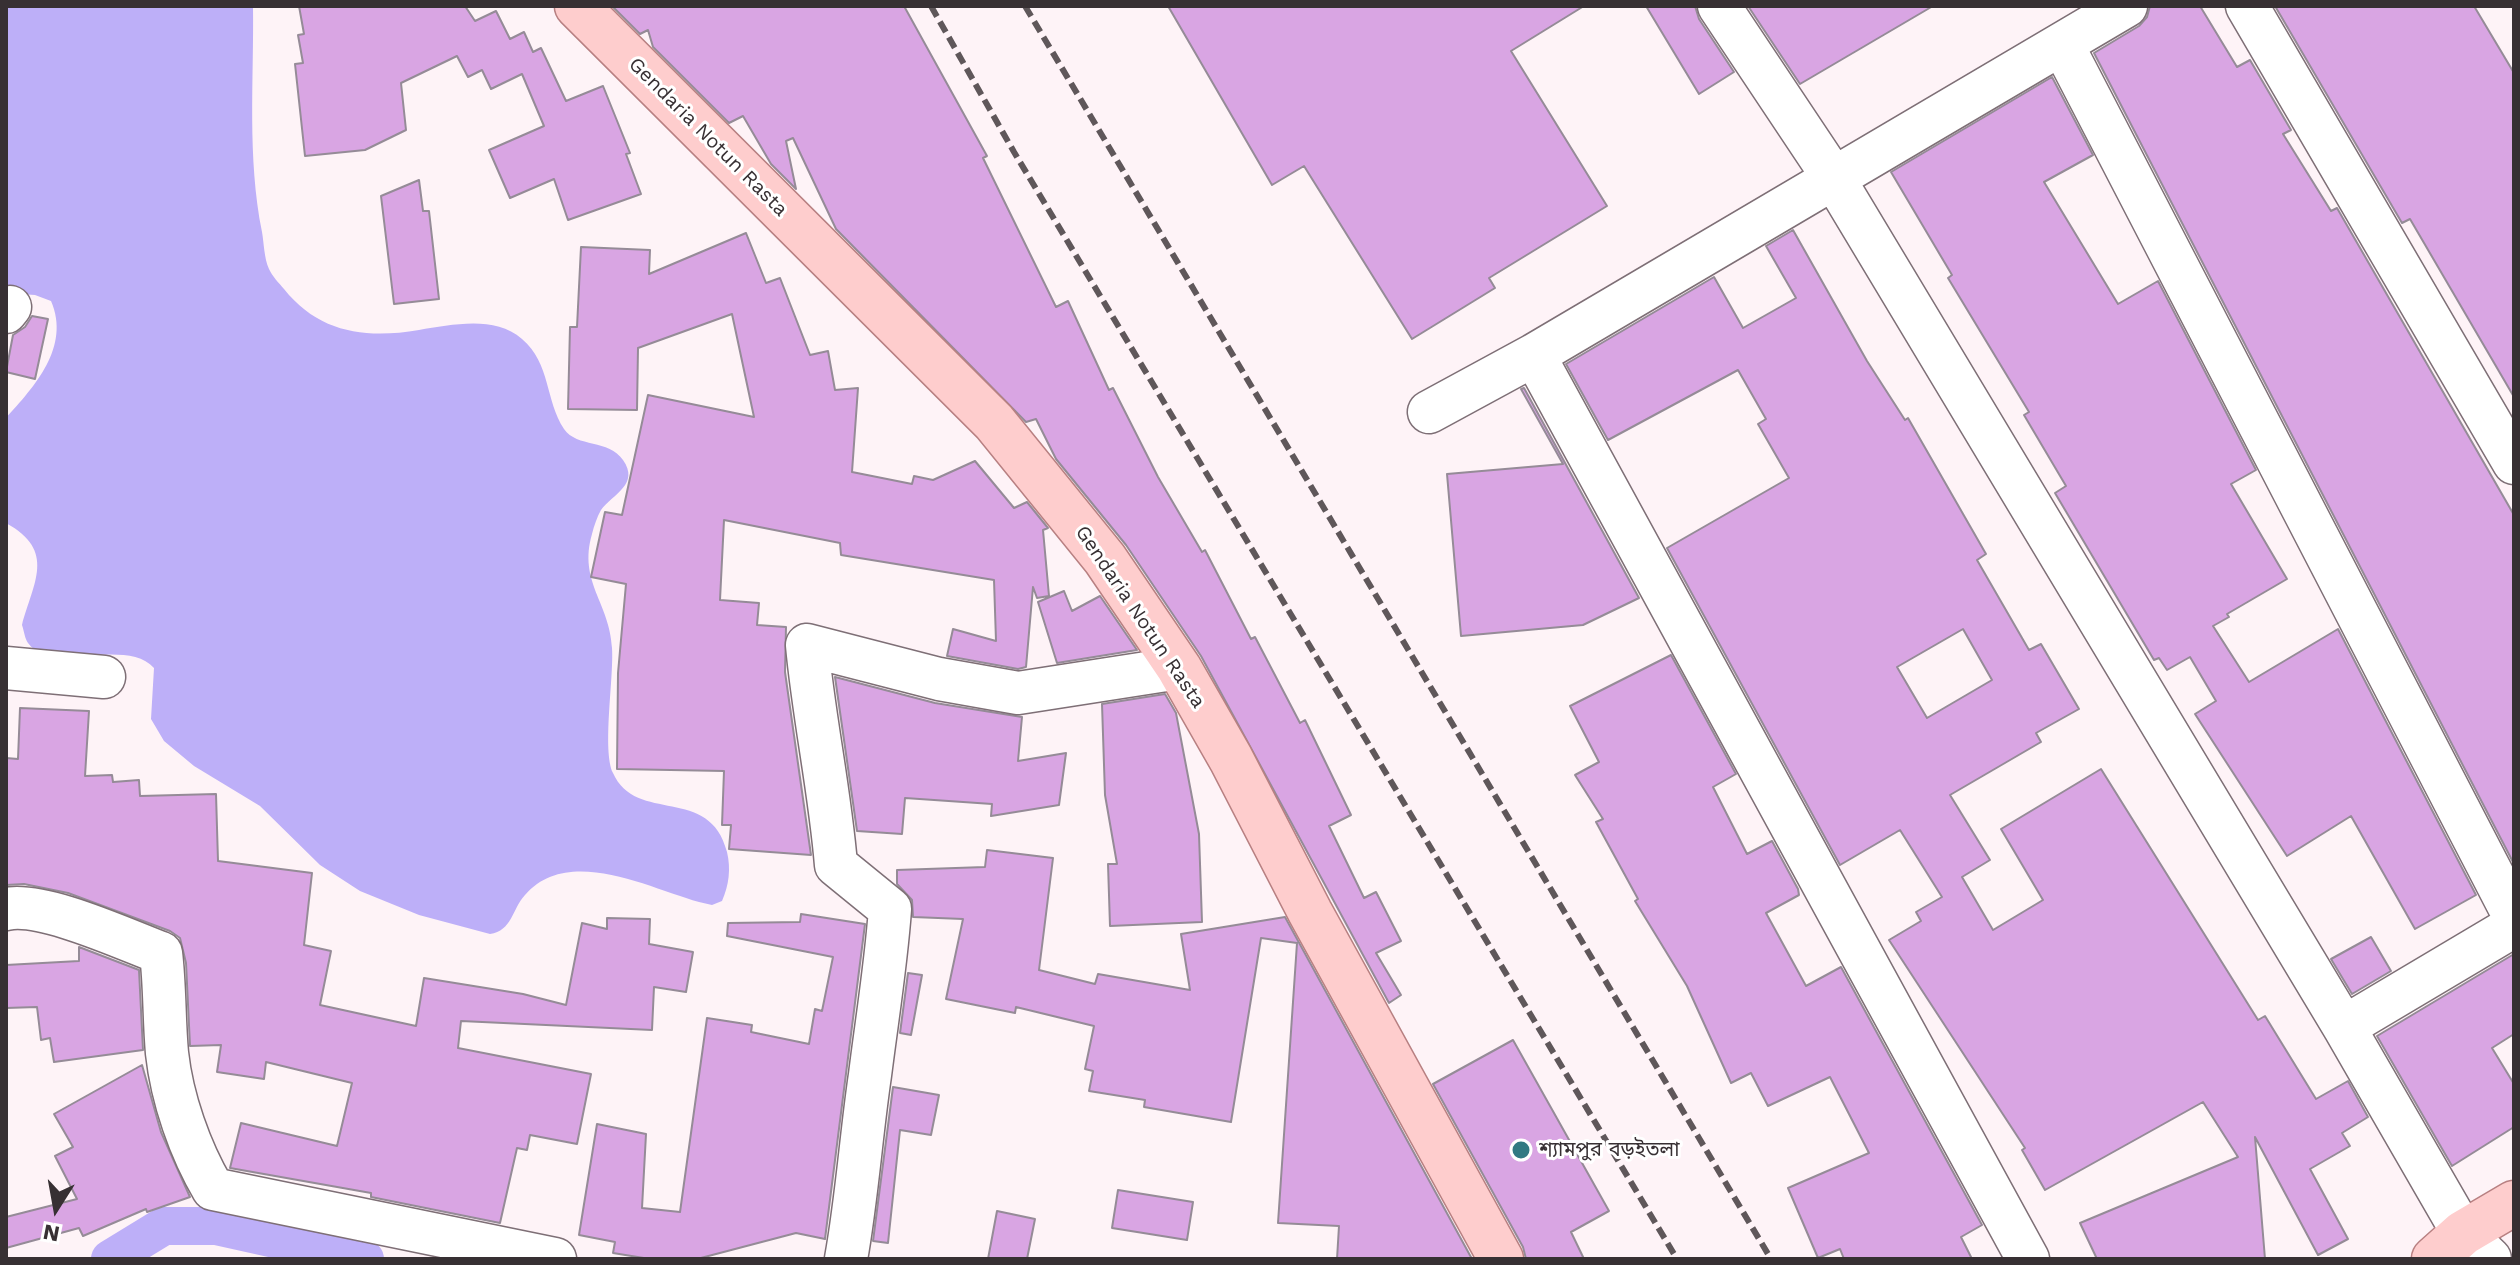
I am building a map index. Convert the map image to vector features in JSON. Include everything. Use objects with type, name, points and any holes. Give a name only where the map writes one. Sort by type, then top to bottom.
[{"type":"main road","name":"Gendaria Notun Rasta","points":[[577,6],[994,422],[1105,559],[1179,668],[1501,1259]]},
{"type":"main road","points":[[2462,1250],[2514,1203]]},
{"type":"street","points":[[1719,6],[1833,177],[2344,1027],[2462,1250]]},
{"type":"street","points":[[1429,412],[1534,355],[2126,6]]},
{"type":"street","points":[[2247,6],[2514,463]]},
{"type":"street","points":[[2062,44],[2514,916]]},
{"type":"street","points":[[1534,355],[2028,1259]]},
{"type":"street","points":[[846,1259],[860,1184],[869,1077],[886,971],[890,909],[836,865],[832,817],[815,731],[807,645],[939,679],[1018,693],[1179,668]]},
{"type":"street","points":[[6,668],[104,677]]},
{"type":"street","points":[[6,909],[15,907],[68,918],[161,953],[168,1056],[185,1127],[200,1167],[213,1189],[555,1259]]},
{"type":"street","points":[[2344,1027],[2514,926]]},
{"type":"shaded area","points":[[6,6],[253,6],[254,176],[270,272],[312,315],[345,329],[380,334],[486,324],[511,332],[522,339],[538,360],[564,429],[577,439],[610,449],[623,460],[627,468],[627,482],[601,510],[589,551],[592,579],[606,618],[612,648],[608,731],[610,762],[613,773],[624,789],[638,798],[690,811],[705,818],[718,831],[729,865],[728,883],[722,901],[712,905],[699,902],[609,874],[563,873],[543,880],[525,895],[511,919],[497,932],[490,934],[419,915],[360,891],[320,865],[260,806],[194,766],[164,741],[151,719],[154,668],[141,659],[126,655],[53,656],[39,652],[28,643],[22,625],[35,582],[36,557],[32,545],[6,523],[6,418],[28,393],[46,365],[53,350],[56,318],[51,301],[35,295],[6,293]]},
{"type":"building","points":[[299,6],[465,6],[475,21],[496,11],[510,39],[524,32],[533,52],[541,48],[566,101],[603,86],[630,153],[626,154],[641,194],[568,220],[554,179],[510,198],[489,150],[544,126],[522,74],[491,89],[482,70],[468,77],[457,56],[401,83],[406,130],[365,150],[305,156],[295,64],[303,63],[298,35],[304,34]]},
{"type":"building","points":[[612,6],[904,6],[987,156],[983,158],[1056,307],[1068,301],[1109,390],[1113,388],[1158,477],[1202,552],[1205,550],[1251,639],[1255,637],[1300,723],[1305,720],[1351,815],[1329,826],[1364,898],[1376,892],[1401,941],[1376,953],[1401,995],[1389,1003],[1201,656],[1126,545],[1056,459],[1036,419],[1026,422],[836,229],[793,138],[786,141],[796,189],[771,164],[743,116],[729,123],[653,47],[648,30],[640,34]]},
{"type":"building","points":[[1168,6],[1584,6],[1511,51],[1607,206],[1489,278],[1495,288],[1412,339],[1304,166],[1272,185]]},
{"type":"building","points":[[1646,6],[1695,6],[1699,19],[1734,72],[1699,94]]},
{"type":"building","points":[[1748,6],[1933,6],[1800,84]]},
{"type":"building","points":[[2150,6],[2200,6],[2237,67],[2250,60],[2291,130],[2283,134],[2331,211],[2337,208],[2514,515],[2514,864],[2094,53],[2139,26],[2147,17]]},
{"type":"building","points":[[2275,6],[2474,6],[2514,73],[2514,397],[2410,219],[2402,223]]},
{"type":"building","points":[[2052,77],[2093,155],[2044,182],[2118,304],[2158,281],[2256,470],[2231,484],[2287,579],[2227,614],[2229,617],[2213,626],[2249,682],[2338,629],[2476,895],[2415,929],[2351,816],[2287,856],[2195,714],[2216,701],[2190,657],[2167,670],[2159,658],[2154,660],[2055,493],[2066,486],[2024,415],[2029,412],[1948,278],[1952,275],[1891,172]]},
{"type":"building","points":[[419,180],[423,211],[429,211],[439,299],[394,304],[381,196]]},
{"type":"building","points":[[1793,230],[1867,361],[1905,420],[1908,418],[1986,554],[1977,560],[2029,650],[2041,644],[2079,709],[2036,733],[2041,742],[1950,795],[1990,860],[1962,877],[1993,930],[2043,900],[2001,829],[2101,769],[2258,1020],[2265,1016],[2316,1099],[2348,1081],[2368,1117],[2342,1133],[2350,1146],[2310,1169],[2348,1239],[2318,1255],[2255,1137],[2265,1259],[2097,1259],[2080,1223],[2238,1157],[2203,1102],[2045,1190],[2022,1150],[2025,1148],[1889,940],[1921,921],[1916,912],[1942,897],[1900,830],[1840,865],[1667,548],[1789,478],[1758,424],[1766,419],[1738,370],[1608,440],[1566,364],[1714,277],[1743,328],[1796,298],[1766,246]],"holes":[[[1963,629],[1992,680],[1927,718],[1897,667]]]},
{"type":"building","points":[[746,233],[766,283],[780,278],[810,355],[828,351],[835,390],[858,388],[852,472],[912,484],[914,476],[933,480],[975,461],[1014,508],[1027,502],[1048,528],[1043,530],[1049,596],[1037,598],[1033,587],[1026,667],[1018,669],[947,656],[953,629],[996,641],[994,580],[841,555],[840,543],[724,520],[720,600],[759,603],[757,625],[786,627],[785,672],[811,855],[729,849],[731,825],[722,825],[724,771],[617,769],[618,673],[626,584],[591,577],[605,512],[622,515],[648,395],[754,417],[732,314],[638,348],[637,410],[568,409],[570,327],[577,327],[581,247],[650,250],[649,274]]},
{"type":"building","points":[[32,316],[48,319],[35,379],[6,372],[13,335],[25,327]]},
{"type":"building","points":[[1524,388],[1639,598],[1583,625],[1461,636],[1447,474],[1563,464],[1521,389]]},
{"type":"building","points":[[1064,591],[1072,611],[1100,596],[1137,650],[1057,663],[1038,602]]},
{"type":"building","points":[[1671,655],[1736,774],[1713,787],[1747,854],[1772,841],[1798,889],[1799,895],[1766,913],[1806,986],[1841,967],[1982,1225],[1961,1237],[1972,1259],[1844,1259],[1840,1249],[1818,1258],[1788,1188],[1869,1153],[1830,1077],[1768,1106],[1751,1073],[1731,1083],[1687,986],[1635,901],[1638,899],[1596,822],[1603,819],[1575,775],[1599,762],[1570,706]]},
{"type":"building","points":[[835,677],[935,703],[1022,717],[1018,761],[1066,753],[1059,805],[991,816],[992,804],[905,798],[902,834],[857,831]]},
{"type":"building","points":[[1165,694],[1176,713],[1199,834],[1202,922],[1110,926],[1108,864],[1117,864],[1105,795],[1102,704]]},
{"type":"building","points":[[20,708],[89,711],[85,776],[112,775],[113,782],[139,780],[140,796],[216,794],[218,861],[312,873],[304,945],[331,951],[320,1005],[416,1026],[424,978],[523,994],[566,1005],[582,923],[607,929],[607,918],[650,919],[649,944],[693,952],[686,992],[654,987],[652,1030],[461,1021],[458,1048],[591,1074],[577,1144],[530,1135],[527,1150],[517,1148],[500,1223],[371,1197],[371,1193],[230,1168],[241,1123],[337,1146],[352,1083],[266,1062],[264,1079],[217,1072],[221,1045],[190,1046],[186,963],[180,938],[170,931],[68,893],[24,884],[6,885],[6,758],[18,759]]},
{"type":"building","points":[[987,850],[1053,858],[1039,970],[1095,984],[1098,974],[1190,990],[1181,934],[1285,917],[1472,1259],[1337,1259],[1339,1226],[1278,1223],[1297,943],[1261,938],[1231,1122],[1144,1107],[1145,1100],[1089,1091],[1093,1071],[1085,1069],[1094,1026],[1016,1007],[1015,1013],[946,999],[963,919],[913,917],[912,900],[897,884],[897,870],[985,867]]},
{"type":"building","points":[[801,914],[865,924],[825,1239],[796,1233],[697,1259],[650,1259],[613,1253],[615,1242],[579,1235],[597,1124],[646,1134],[642,1208],[680,1212],[707,1018],[752,1025],[751,1032],[809,1044],[815,1009],[822,1011],[833,957],[727,936],[728,923],[800,922]]},
{"type":"building","points":[[2371,937],[2391,971],[2352,994],[2331,959]]},
{"type":"building","points":[[79,947],[139,970],[143,1050],[54,1062],[50,1038],[41,1040],[37,1007],[6,1008],[6,965],[79,961]]},
{"type":"building","points":[[2514,954],[2514,1034],[2492,1048],[2514,1084],[2514,1127],[2452,1166],[2377,1036]]},
{"type":"building","points":[[908,973],[922,975],[911,1035],[900,1033]]},
{"type":"building","points":[[1513,1040],[1609,1211],[1571,1232],[1584,1259],[1526,1259],[1523,1247],[1433,1084]]},
{"type":"building","points":[[142,1065],[161,1132],[190,1197],[147,1212],[146,1209],[83,1236],[79,1228],[6,1248],[6,1217],[77,1199],[55,1156],[73,1147],[54,1114]]},
{"type":"building","points":[[893,1087],[939,1095],[931,1135],[900,1130],[888,1243],[873,1241]]},
{"type":"building","points":[[1118,1190],[1193,1202],[1187,1240],[1112,1228]]},
{"type":"building","points":[[997,1211],[1035,1219],[1027,1259],[988,1259]]},
{"type":"waterway","points":[[110,1259],[164,1226],[216,1226],[365,1259]]},
{"type":"railway","points":[[931,6],[1014,152],[1677,1259]]},
{"type":"railway","points":[[1025,6],[1771,1259]]},
{"type":"place","name":"শ্যামপুর বড়ইতলা","points":[[1521,1150]]}]
